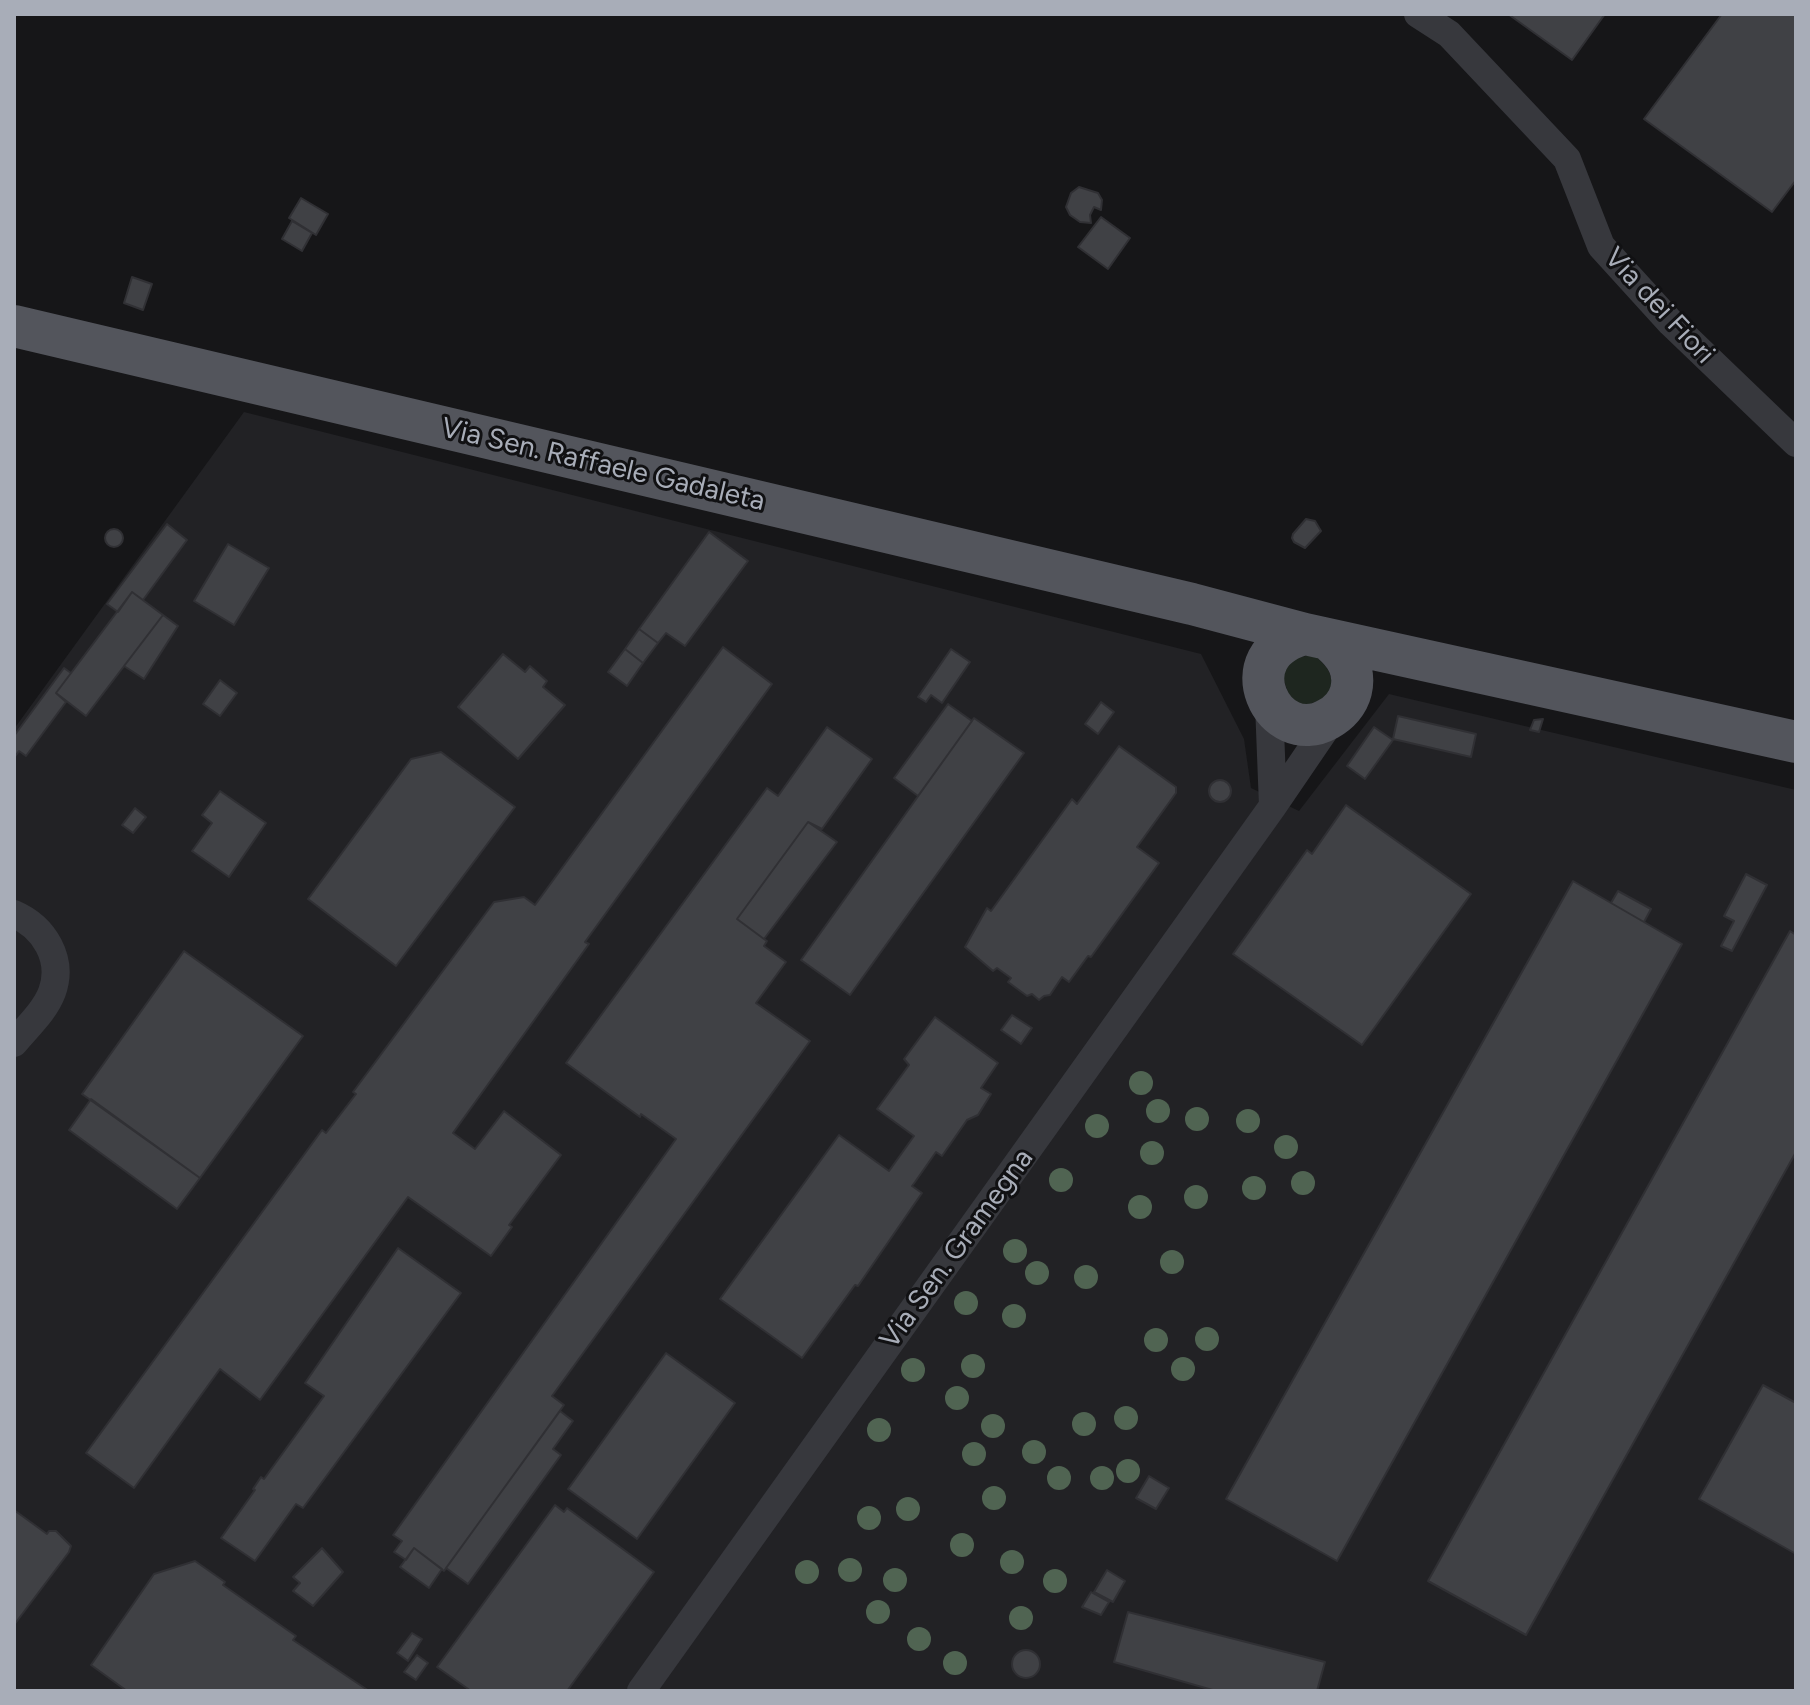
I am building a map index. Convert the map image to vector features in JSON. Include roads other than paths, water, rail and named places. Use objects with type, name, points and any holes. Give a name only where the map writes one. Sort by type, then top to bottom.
[{"type":"main road","name":"Via Sen. Raffaele Gadaleta","points":[[14,326],[1192,604],[1318,638],[1796,742]]},
{"type":"main road","name":"Via Sen. Raffaele Gadaleta","points":[[1192,604],[1266,689],[1280,716],[1294,723],[1323,722],[1343,703],[1450,666]]},
{"type":"main road","points":[[1266,689],[1267,659],[1276,647],[1289,638],[1318,638],[1342,652],[1349,664],[1352,677],[1343,703]]},
{"type":"street","name":"Via dei Fiori","points":[[1418,14],[1449,34],[1567,159],[1601,246],[1671,323],[1796,443]]},
{"type":"street","points":[[1266,689],[1273,806]]},
{"type":"street","name":"Via Sen. Gramegna","points":[[641,1691],[1273,806],[1343,703]]},
{"type":"street","points":[[14,914],[28,920],[42,934],[52,951],[56,971],[53,991],[14,1043]]}]
